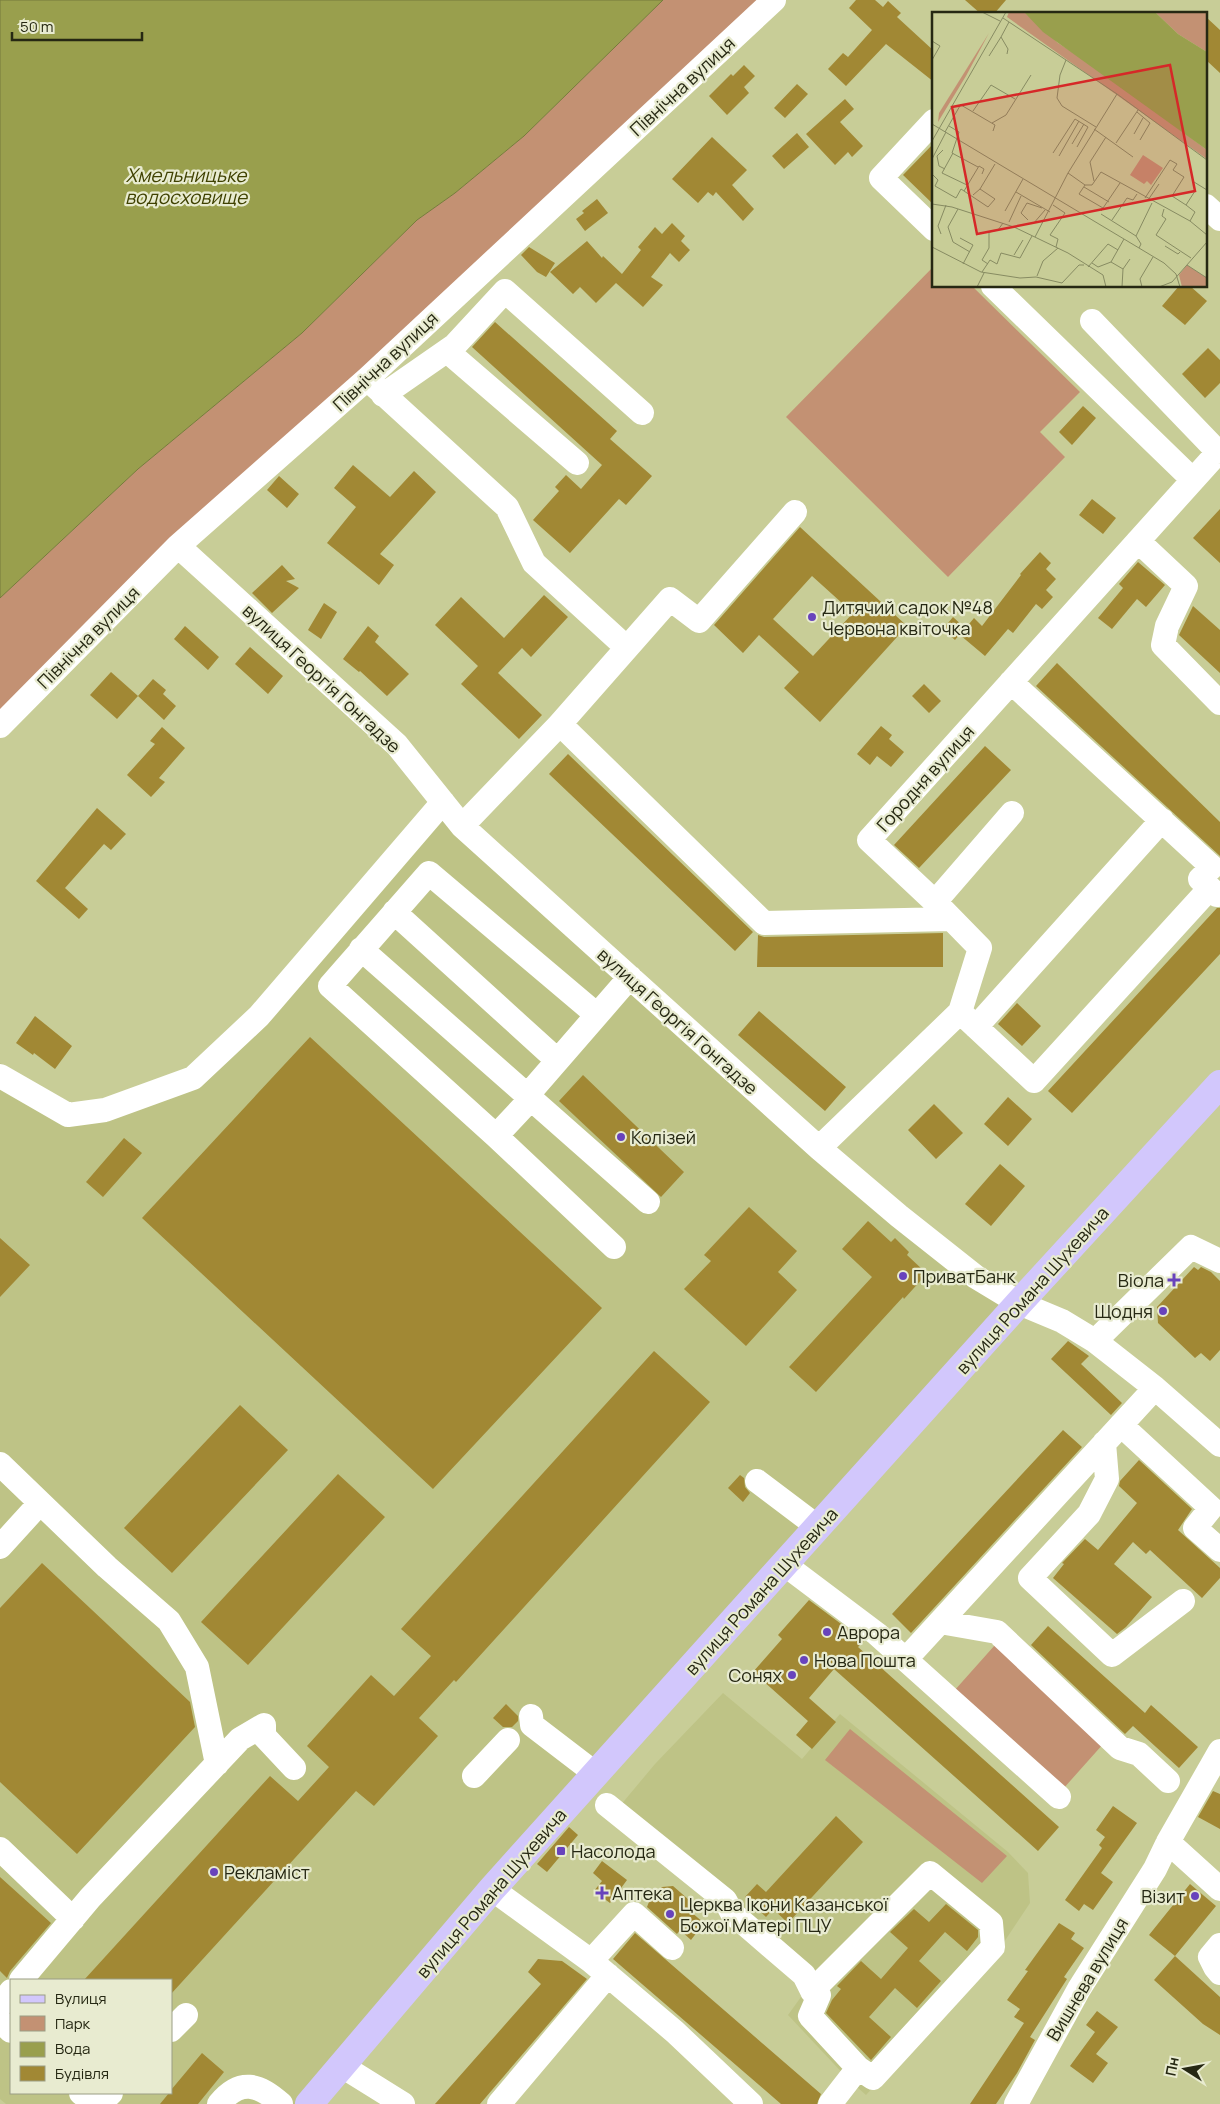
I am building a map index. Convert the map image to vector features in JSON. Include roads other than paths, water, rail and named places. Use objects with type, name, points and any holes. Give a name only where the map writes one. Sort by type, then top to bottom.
[{"type":"main road","name":"вулиця Романа Шухевича","points":[[309,2104],[492,1889],[1019,1303],[1220,1084]]},
{"type":"street","name":"Північна вулиця","points":[[0,726],[178,546],[375,387],[774,0]]},
{"type":"street","points":[[932,123],[881,178],[932,227]]},
{"type":"street","points":[[1208,208],[1220,219]]},
{"type":"street","points":[[995,288],[1192,480]]},
{"type":"street","points":[[627,648],[534,563],[507,507],[375,387],[447,351],[455,345],[504,291],[642,413]]},
{"type":"street","points":[[1092,320],[1219,451]]},
{"type":"street","points":[[447,351],[577,463]]},
{"type":"street","name":"Городня вулиця","points":[[819,1148],[968,1019],[980,948],[869,840],[1219,451]]},
{"type":"street","points":[[462,826],[560,724],[670,599],[699,621],[794,512]]},
{"type":"street","points":[[1138,541],[1186,586],[1167,626],[1163,645],[1220,703]]},
{"type":"street","name":"вулиця Георгія Гонгадзе","points":[[178,546],[397,744],[462,826],[819,1148],[899,1216],[968,1271],[1019,1303],[1062,1321],[1095,1341],[1154,1388],[1220,1445]]},
{"type":"street","points":[[1011,682],[1162,820],[1212,867],[1200,879],[1215,893],[1034,1081],[968,1019],[1162,820]]},
{"type":"street","points":[[560,724],[764,923],[943,911],[1012,813]]},
{"type":"street","points":[[0,1076],[68,1115],[105,1110],[193,1078],[259,1016],[443,802]]},
{"type":"street","points":[[597,1015],[429,873],[330,986],[496,1136],[614,1247]]},
{"type":"street","points":[[394,912],[558,1060]]},
{"type":"street","points":[[361,949],[648,1202]]},
{"type":"street","points":[[496,1136],[525,1105],[532,1090],[630,977]]},
{"type":"street","points":[[1095,1341],[1191,1247],[1220,1261]]},
{"type":"street","points":[[906,1659],[1154,1388]]},
{"type":"street","points":[[1121,1425],[1211,1508],[1195,1528],[1220,1550]]},
{"type":"street","points":[[1104,1443],[1107,1479],[1089,1514],[1030,1578],[1112,1655],[1183,1601]]},
{"type":"street","points":[[0,1464],[107,1567],[169,1621],[197,1667],[217,1764]]},
{"type":"street","points":[[757,1481],[818,1527]]},
{"type":"street","points":[[0,1547],[40,1503]]},
{"type":"street","points":[[784,1564],[877,1634],[1060,1797]]},
{"type":"street","points":[[940,1622],[997,1632],[1120,1748],[1139,1754],[1168,1781]]},
{"type":"street","points":[[474,1776],[502,1739],[532,1720],[596,1774]]},
{"type":"street","points":[[22,1979],[73,1919],[240,1739],[264,1725],[264,1736],[294,1768]]},
{"type":"street","name":"Вишнева вулиця","points":[[1016,2104],[1079,1989],[1154,1869],[1220,1751]]},
{"type":"street","points":[[607,1805],[724,1900],[732,1913],[804,1976],[812,1991],[819,1995],[810,2016],[858,2068],[873,2078],[993,1947],[991,1923],[930,1873],[812,1991]]},
{"type":"street","points":[[1168,1842],[1220,1890]]},
{"type":"street","points":[[0,1849],[73,1919]]},
{"type":"street","points":[[492,1889],[600,1968],[675,2032],[751,2104]]},
{"type":"street","points":[[499,2104],[600,1968],[634,1914],[672,1948]]},
{"type":"street","points":[[1220,1945],[1210,1957],[1215,1968],[1220,1973]]},
{"type":"street","points":[[0,2006],[10,1992]]},
{"type":"street","points":[[0,2021],[10,2030]]},
{"type":"street","points":[[342,2066],[403,2104]]},
{"type":"street","points":[[830,2104],[858,2068]]},
{"type":"street","points":[[219,2104],[232,2090],[243,2086],[266,2092],[281,2104]]},
{"type":"street","points":[[82,2094],[94,2104]]},
{"type":"street","points":[[100,2104],[110,2094]]},
{"type":"water","name":"Хмельницьке водосховище","points":[[0,0],[663,0],[524,136],[455,193],[417,220],[302,333],[138,469],[0,598]]},
{"type":"place","name":"Дитячий садок №48 Червона квіточка","points":[[812,617]]},
{"type":"place","name":"Колізей","points":[[621,1137]]},
{"type":"place","name":"ПриватБанк","points":[[903,1276]]},
{"type":"place","name":"Віола","points":[[1174,1280]]},
{"type":"place","name":"Щодня","points":[[1163,1311]]},
{"type":"place","name":"Аврора","points":[[827,1632]]},
{"type":"place","name":"Нова Пошта","points":[[804,1660]]},
{"type":"place","name":"Сонях","points":[[792,1675]]},
{"type":"place","name":"Насолода","points":[[561,1851]]},
{"type":"place","name":"Рекламіст","points":[[214,1872]]},
{"type":"place","name":"Аптека","points":[[602,1893]]},
{"type":"place","name":"Візит","points":[[1195,1896]]},
{"type":"place","name":"Церква Ікони Казанської Божої Матері ПЦУ","points":[[670,1914]]}]
